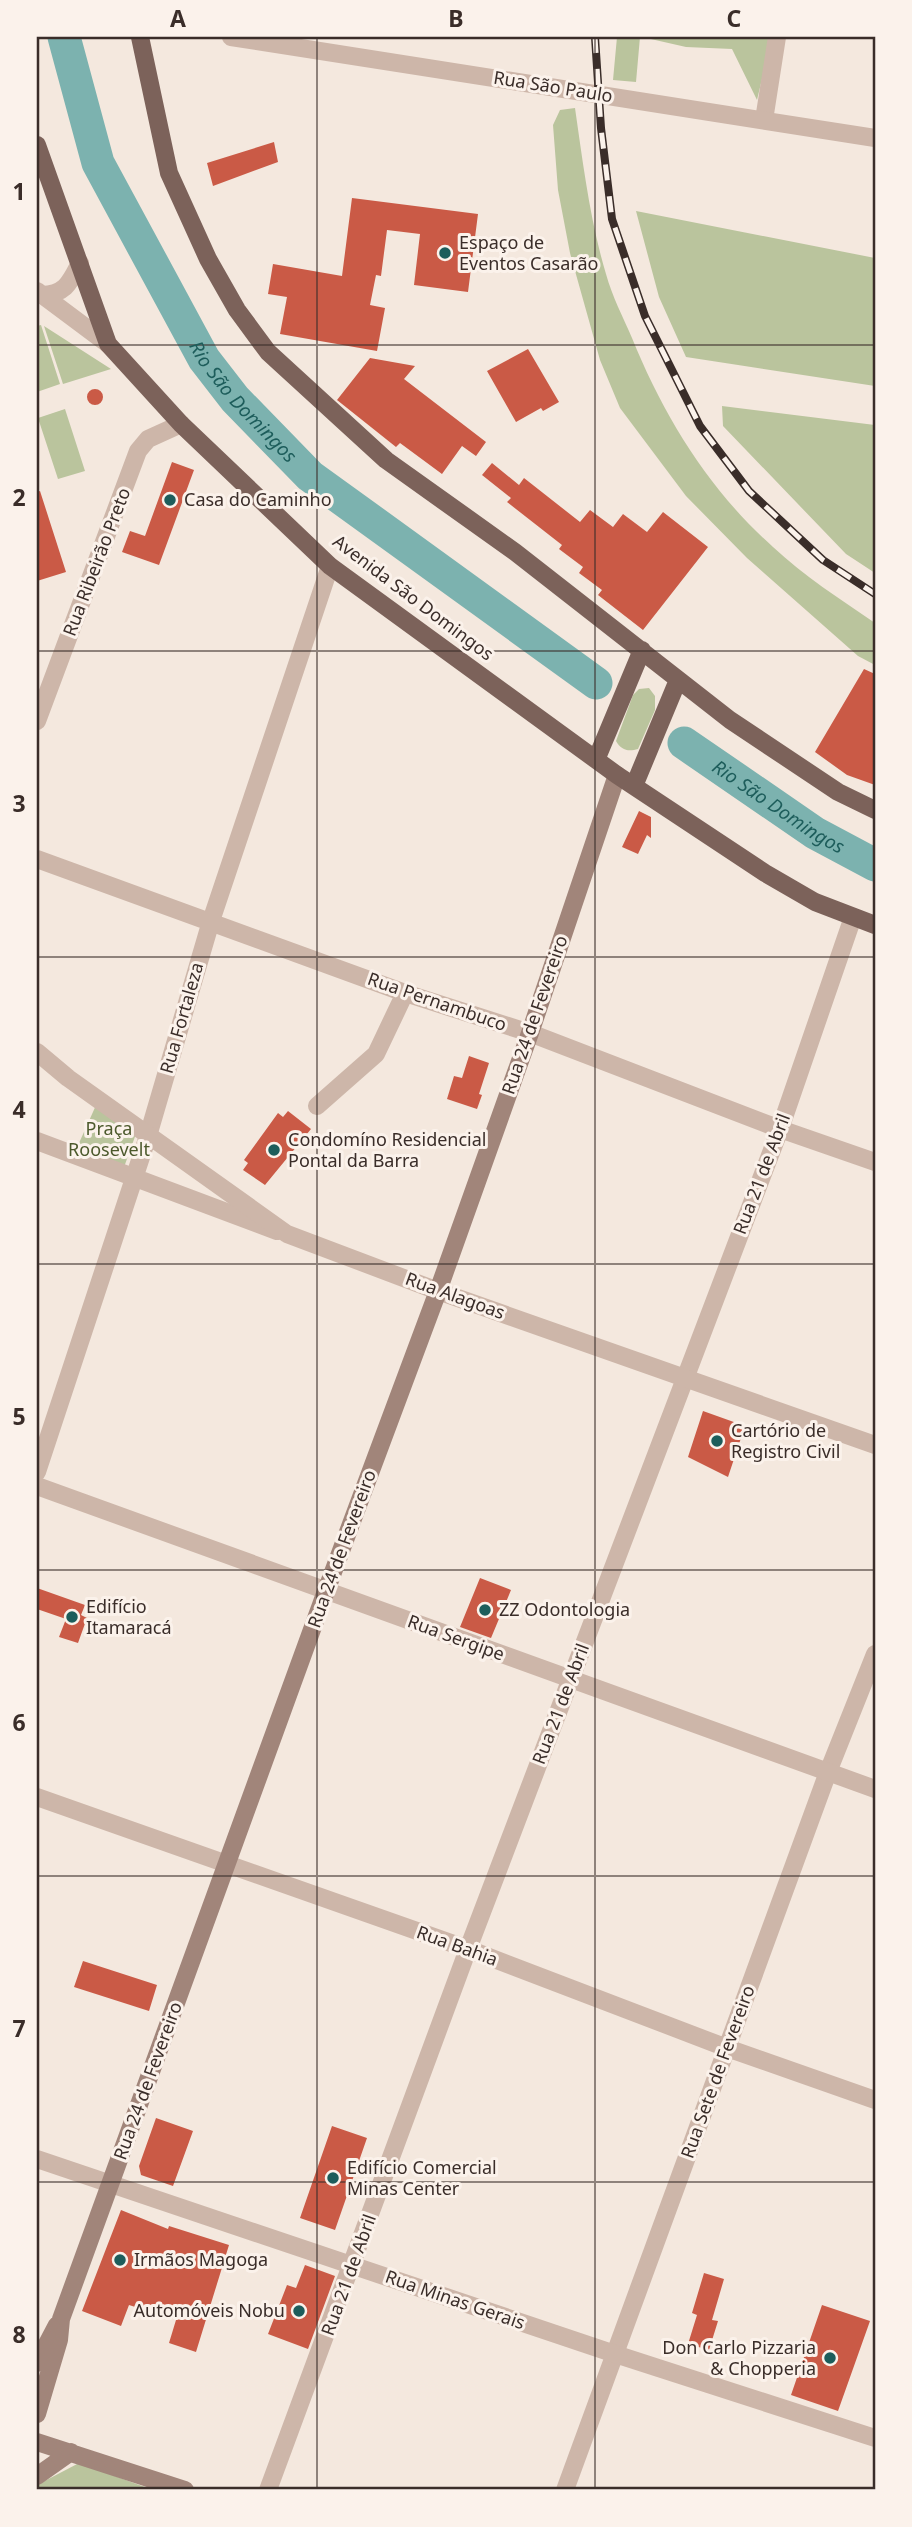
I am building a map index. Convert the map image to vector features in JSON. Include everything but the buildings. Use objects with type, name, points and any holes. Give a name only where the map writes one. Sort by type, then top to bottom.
[{"type":"main road","points":[[140,37],[169,173],[208,259],[237,310],[268,352],[386,460],[515,552],[642,650],[676,685],[827,785],[875,810]]},
{"type":"main road","name":"Avenida São Domingos","points":[[37,145],[108,344],[181,425],[330,566],[617,775],[765,873],[815,902],[875,925]]},
{"type":"main road","points":[[596,760],[642,650]]},
{"type":"main road","points":[[634,786],[676,685]]},
{"type":"main road","name":"Rua 24 de Fevereiro","points":[[37,2414],[59,2340],[61,2319],[438,1291],[530,1033],[617,775]]},
{"type":"main road","name":"Rua 24 de Fevereiro","points":[[37,2363],[49,2336],[61,2319]]},
{"type":"main road","points":[[37,2442],[185,2490]]},
{"type":"main road","points":[[37,2476],[71,2452]]},
{"type":"street","name":"Rua São Paulo","points":[[231,37],[875,138]]},
{"type":"street","points":[[764,120],[777,37]]},
{"type":"street","points":[[39,293],[54,295],[62,290],[69,284],[80,263]]},
{"type":"street","points":[[39,293],[108,344]]},
{"type":"street","name":"Rua Ribeirão Preto","points":[[37,721],[138,451],[148,439],[181,425]]},
{"type":"street","name":"Rua Fortaleza","points":[[37,1472],[148,1136],[211,921],[330,566]]},
{"type":"street","name":"Rua Pernambuco","points":[[37,859],[405,993],[530,1033],[780,1129],[875,1162]]},
{"type":"street","name":"Rua 21 de Abril","points":[[268,2490],[468,1949],[780,1129],[853,917]]},
{"type":"street","points":[[317,1106],[376,1054],[405,993]]},
{"type":"street","points":[[37,1052],[68,1078],[287,1234]]},
{"type":"street","name":"Rua Alagoas","points":[[37,1142],[438,1291],[875,1445]]},
{"type":"street","name":"Rua Sergipe","points":[[37,1486],[875,1789]]},
{"type":"street","name":"Rua Sete de Fevereiro","points":[[565,2490],[828,1772],[875,1654]]},
{"type":"street","name":"Rua Bahia","points":[[37,1797],[468,1949],[727,2048],[875,2100]]},
{"type":"street","name":"Rua Minas Gerais","points":[[37,2159],[615,2354],[875,2438]]},
{"type":"green space","points":[[617,37],[640,37],[636,82],[613,80]]},
{"type":"green space","points":[[642,37],[772,37],[757,100],[732,49],[686,47]]},
{"type":"green space","points":[[575,108],[591,213],[611,290],[674,424],[709,477],[750,525],[797,568],[875,623],[875,665],[858,656],[747,558],[686,496],[620,408],[600,360],[570,253],[558,190],[553,125],[560,110]]},
{"type":"green space","points":[[636,211],[875,258],[875,386],[686,357],[659,297]]},
{"type":"green space","points":[[41,325],[60,384],[37,392],[37,326]]},
{"type":"green space","points":[[44,326],[111,369],[63,384]]},
{"type":"green space","points":[[722,406],[875,425],[875,573],[846,554],[723,426]]},
{"type":"green space","points":[[65,409],[85,471],[58,479],[38,418]]},
{"type":"green space","points":[[649,688],[655,696],[655,710],[638,749],[625,750],[616,741],[633,695],[639,689]]},
{"type":"green space","name":"Praça Roosevelt","points":[[97,1103],[137,1131],[123,1170],[75,1152]]},
{"type":"green space","points":[[79,2463],[153,2490],[37,2490],[37,2485]]},
{"type":"waterway","name":"Rio São Domingos","points":[[64,37],[98,163],[204,359],[235,399],[310,476],[596,683]]},
{"type":"waterway","name":"Rio São Domingos","points":[[684,743],[815,833],[875,865]]},
{"type":"railway","points":[[595,37],[601,128],[612,219],[645,316],[700,426],[749,491],[823,560],[875,594]]},
{"type":"place","name":"Espaço de Eventos Casarão","points":[[445,253]]},
{"type":"place","name":"Casa do Caminho","points":[[170,500]]},
{"type":"place","name":"Condomíno Residencial Pontal da Barra","points":[[274,1150]]},
{"type":"place","name":"Cartório de Registro Civil","points":[[717,1441]]},
{"type":"place","name":"ZZ Odontologia","points":[[485,1610]]},
{"type":"place","name":"Edifício Itamaracá","points":[[72,1617]]},
{"type":"place","name":"Edifício Comercial Minas Center","points":[[333,2178]]},
{"type":"place","name":"Irmãos Magoga","points":[[120,2260]]},
{"type":"place","name":"Automóveis Nobu","points":[[299,2311]]},
{"type":"place","name":"Don Carlo Pizzaria & Chopperia","points":[[830,2358]]}]
